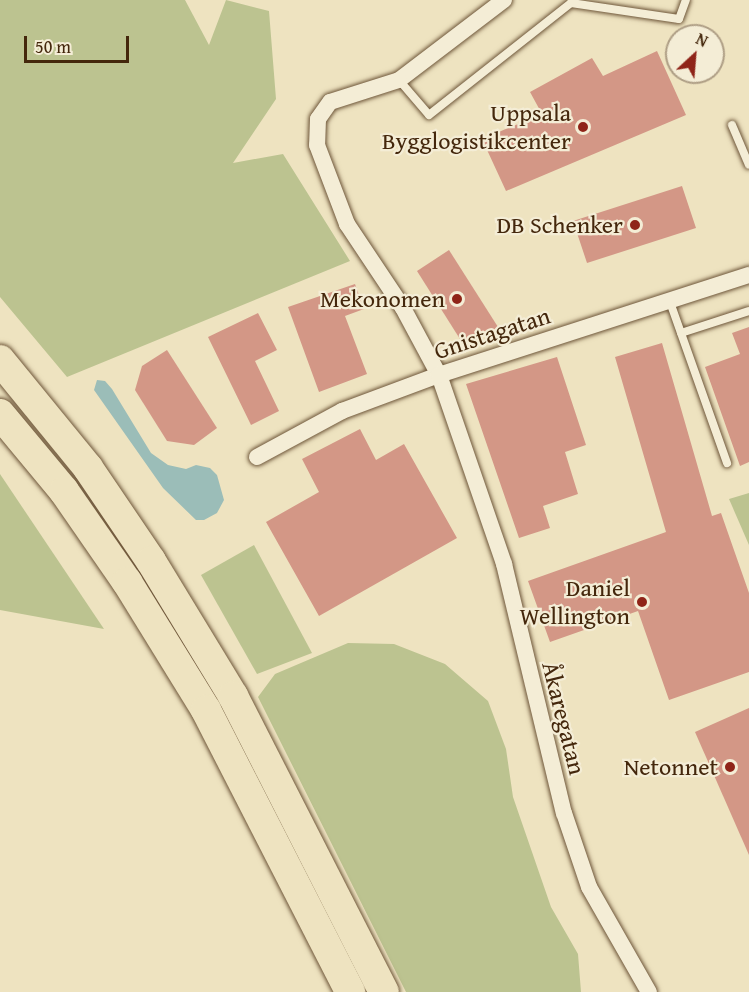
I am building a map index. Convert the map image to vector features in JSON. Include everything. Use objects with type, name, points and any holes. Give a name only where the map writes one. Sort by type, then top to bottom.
[{"type":"highway","points":[[0,360],[88,468],[151,561],[233,696],[384,992]]},
{"type":"highway","points":[[0,414],[64,491],[206,710],[350,992]]},
{"type":"street","name":"Åkaregatan","points":[[504,0],[399,80],[330,102],[318,120],[317,145],[347,224],[403,308],[439,375],[504,564],[564,813],[589,887],[649,992]]},
{"type":"street","name":"Gnistagatan","points":[[257,457],[342,411],[439,375],[749,275]]},
{"type":"lane","points":[[399,80],[429,115],[571,3],[679,19],[686,0]]},
{"type":"lane","points":[[732,125],[749,165]]},
{"type":"lane","points":[[670,302],[727,463]]},
{"type":"lane","points":[[681,333],[749,311]]},
{"type":"green space","points":[[0,0],[185,0],[209,45],[226,0],[269,11],[276,99],[233,163],[283,154],[350,261],[67,377],[0,297]]},
{"type":"green space","points":[[0,474],[104,629],[0,610]]},
{"type":"green space","points":[[749,493],[749,545],[729,499]]},
{"type":"green space","points":[[254,545],[312,653],[257,674],[201,575]]},
{"type":"green space","points":[[348,643],[394,644],[445,664],[488,701],[506,749],[513,797],[551,907],[578,954],[581,992],[406,992],[258,697],[275,674]]},
{"type":"water","points":[[97,380],[105,381],[112,389],[151,453],[168,465],[186,469],[196,465],[210,468],[217,475],[224,500],[217,513],[204,520],[196,520],[163,488],[94,390]]},
{"type":"building","name":"Uppsala Bygglogistikcenter","points":[[657,51],[665,69],[665,84],[672,84],[686,115],[506,191],[482,139],[542,114],[530,92],[592,58],[603,76]]},
{"type":"building","name":"DB Schenker","points":[[682,186],[696,228],[587,263],[573,221]]},
{"type":"building","name":"Mekonomen","points":[[449,250],[498,327],[465,347],[417,271]]},
{"type":"building","points":[[355,284],[364,309],[345,316],[367,374],[319,392],[288,307]]},
{"type":"building","points":[[258,313],[277,350],[255,361],[279,411],[251,425],[208,337]]},
{"type":"building","points":[[749,327],[749,462],[740,466],[705,367],[740,354],[732,333]]},
{"type":"building","name":"Daniel Wellington","points":[[662,343],[712,516],[721,513],[749,593],[749,672],[669,700],[638,611],[550,642],[528,581],[666,532],[615,357]]},
{"type":"building","points":[[167,350],[217,428],[194,445],[167,441],[135,390],[142,366]]},
{"type":"building","points":[[557,357],[586,445],[565,452],[578,494],[543,506],[550,528],[519,538],[466,384]]},
{"type":"building","points":[[360,429],[376,460],[404,444],[457,538],[319,616],[266,522],[319,492],[302,459]]},
{"type":"building","name":"Netonnet","points":[[749,708],[749,855],[695,732]]},
{"type":"place","name":"Uppsala Bygglogistikcenter","points":[[583,127]]},
{"type":"place","name":"DB Schenker","points":[[635,225]]},
{"type":"place","name":"Mekonomen","points":[[457,299]]},
{"type":"place","name":"Daniel Wellington","points":[[642,602]]},
{"type":"place","name":"Netonnet","points":[[730,767]]}]
